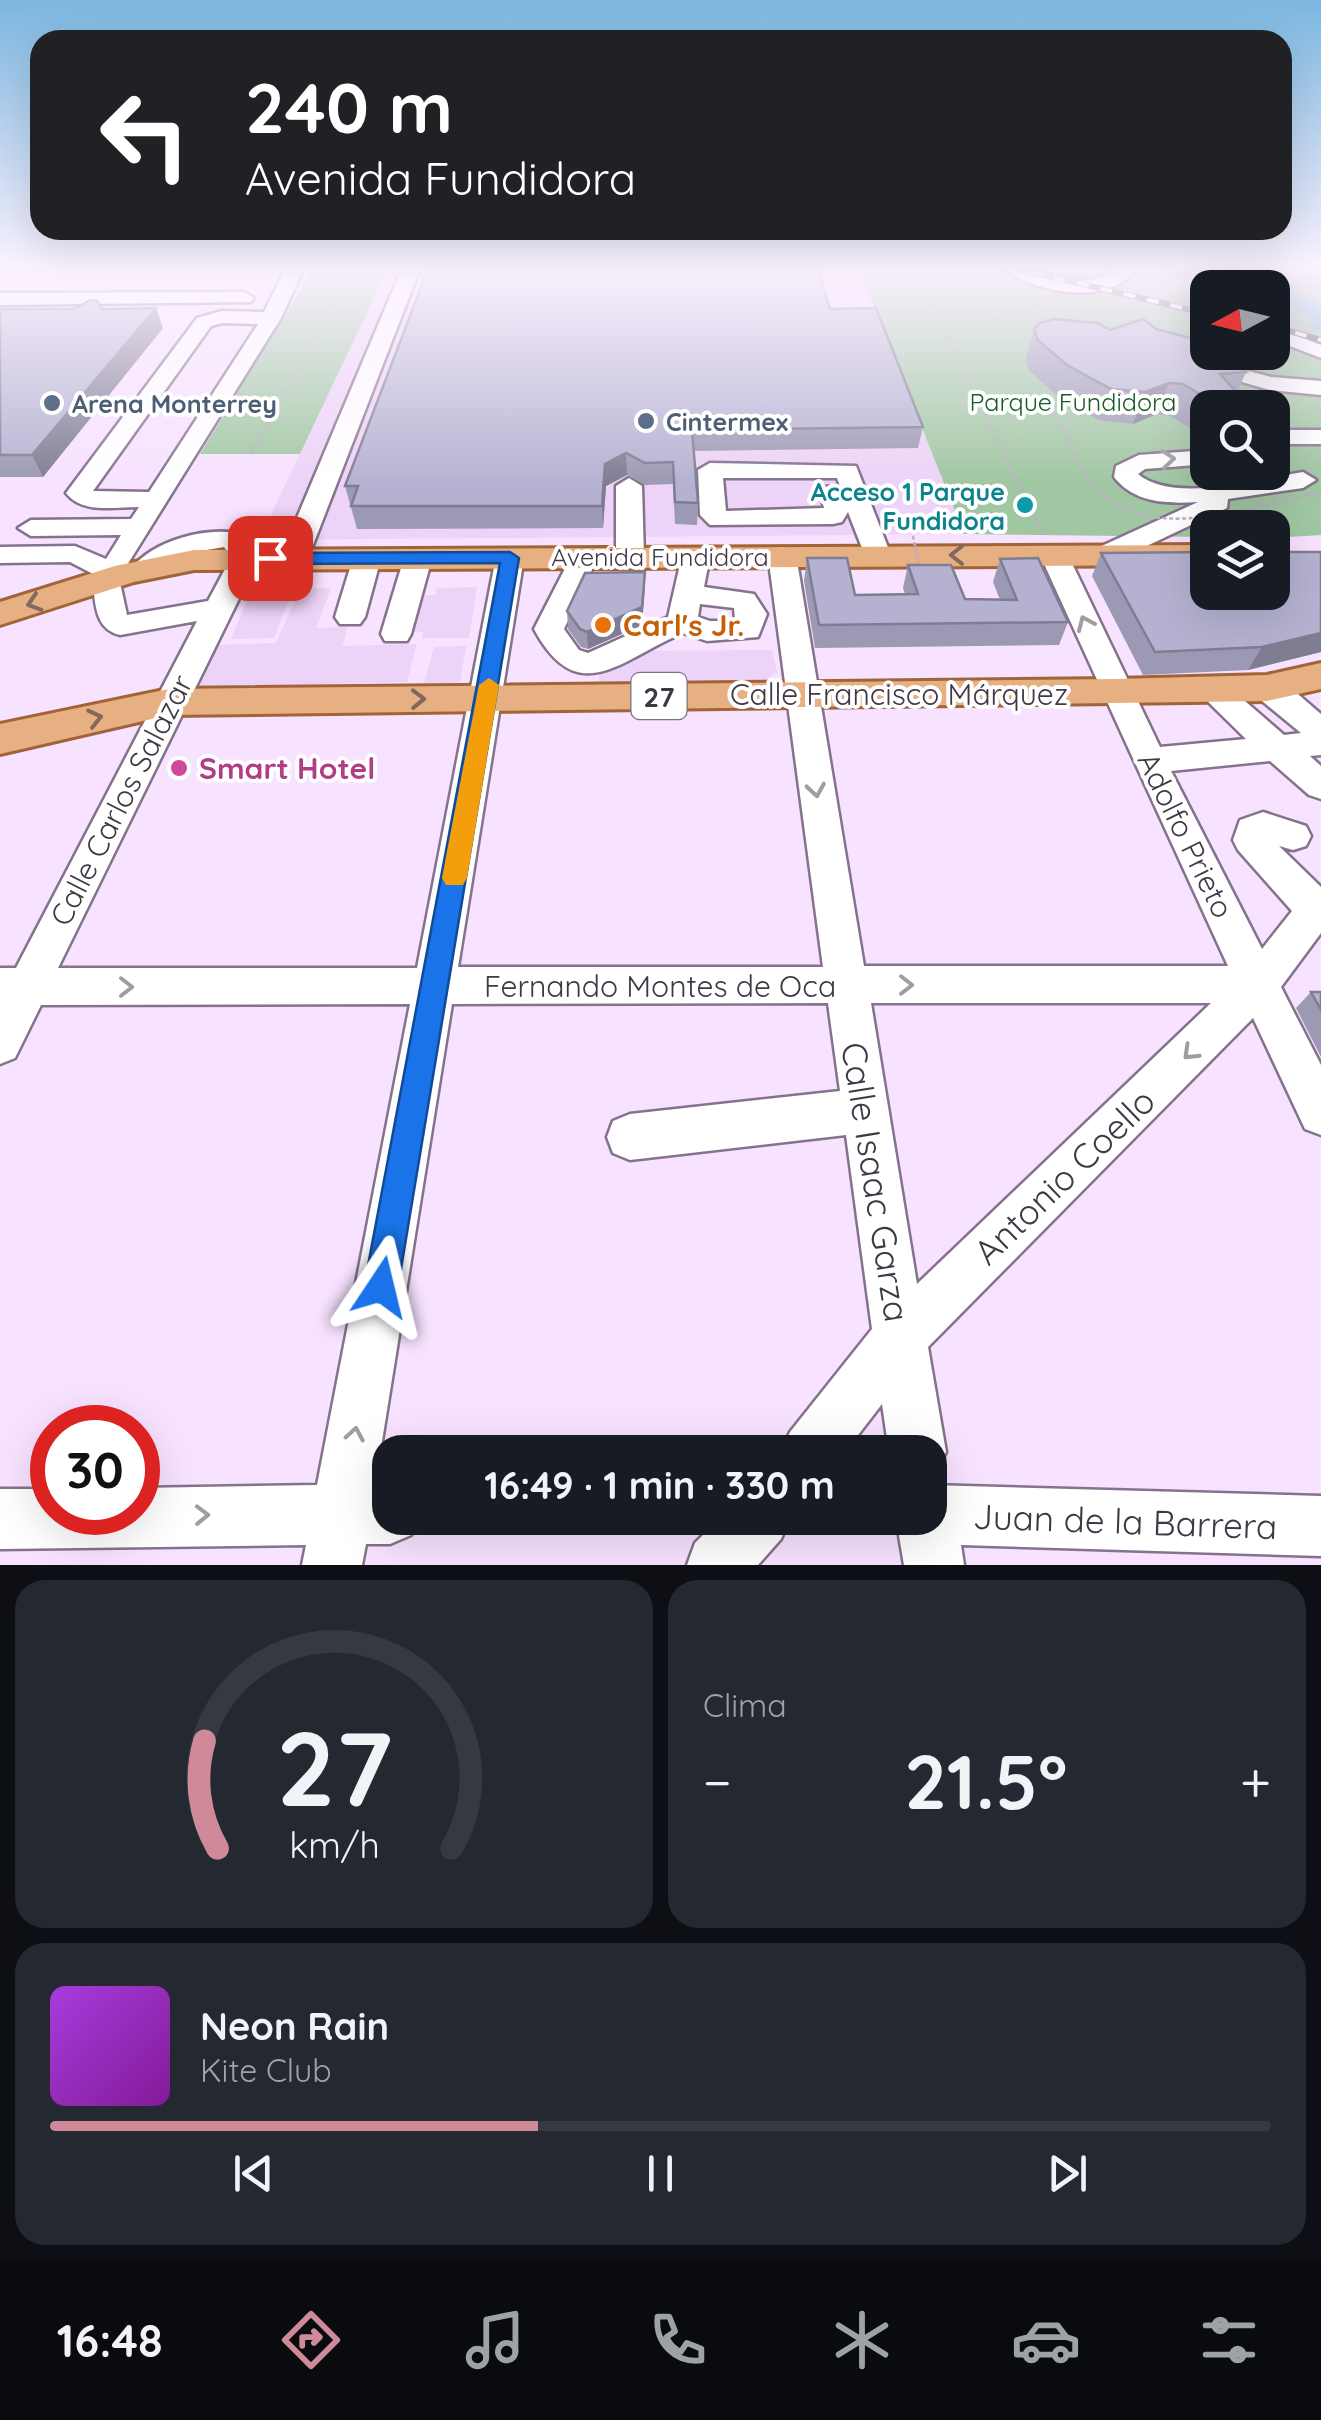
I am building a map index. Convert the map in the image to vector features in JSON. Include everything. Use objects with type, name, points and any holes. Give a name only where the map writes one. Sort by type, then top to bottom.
[{"type":"main road","name":"Avenida Fundidora","points":[[0,614],[122,574],[194,560],[1190,555]]},
{"type":"main road","name":"Calle Francisco Márquez","points":[[0,739],[170,702],[1212,690],[1267,688],[1321,676]]},
{"type":"street","points":[[158,500],[85,500],[79,494],[192,339]]},
{"type":"street","points":[[219,608],[120,626],[113,620],[122,574],[140,528],[256,339]]},
{"type":"street","points":[[294,558],[382,339]]},
{"type":"street","points":[[1290,339],[1321,352]]},
{"type":"street","points":[[1290,349],[1321,360]]},
{"type":"street","points":[[1186,361],[1270,382],[1321,388]]},
{"type":"street","points":[[1290,442],[1321,436]]},
{"type":"street","points":[[1290,447],[1321,455]]},
{"type":"street","points":[[1190,458],[1139,462],[1125,470],[1126,477],[1140,490],[1166,496],[1235,490]]},
{"type":"street","points":[[844,492],[837,513],[826,517],[718,519],[713,515],[710,470],[838,468],[852,476],[844,492],[869,555]]},
{"type":"street","points":[[1290,485],[1315,483]]},
{"type":"street","points":[[1106,555],[1189,514],[1234,497],[1315,483]]},
{"type":"street","points":[[630,486],[630,556]]},
{"type":"street","points":[[31,528],[140,528]]},
{"type":"street","points":[[0,555],[75,554],[122,574]]},
{"type":"street","name":"Calle Isaac Garza","points":[[782,555],[913,1435]]},
{"type":"street","name":"Adolfo Prieto","points":[[1054,555],[1149,761],[1321,1113]]},
{"type":"street","points":[[686,608],[696,556]]},
{"type":"street","points":[[584,557],[549,629],[569,657],[580,664],[594,666],[609,660],[686,608],[744,600],[752,614],[747,630],[792,626]]},
{"type":"street","name":"Calle Carlos Salazar","points":[[0,1044],[14,987],[245,558]]},
{"type":"street","points":[[350,617],[366,558]]},
{"type":"street","points":[[396,634],[418,558]]},
{"type":"street","points":[[0,1518],[354,1531],[435,986],[510,558]]},
{"type":"street","points":[[0,576],[38,570],[122,574]]},
{"type":"street","points":[[1267,688],[1321,730]]},
{"type":"street","points":[[1212,690],[1321,786]]},
{"type":"street","points":[[1149,761],[1321,743]]},
{"type":"street","points":[[1292,836],[1263,826],[1253,830],[1251,840],[1315,921]]},
{"type":"street","name":"Antonio Coello","points":[[823,1435],[899,1338],[1259,984],[1315,921]]},
{"type":"street","name":"Fernando Montes de Oca","points":[[14,987],[1259,984]]},
{"type":"street","points":[[630,1137],[865,1110]]},
{"type":"street","name":"Juan de la Barrera","points":[[947,1516],[1321,1526]]},
{"type":"street","points":[[717,1565],[744,1535]]},
{"type":"street","points":[[930,1535],[934,1565]]},
{"type":"path","points":[[251,454],[315,339]]},
{"type":"path","points":[[949,339],[1054,555]]},
{"type":"path","points":[[982,406],[1034,407],[1052,413],[1092,485],[1102,495],[1149,516],[1207,518],[1315,483]]},
{"type":"path","points":[[898,522],[910,522],[924,583]]},
{"type":"shaded area","name":"Cintermex","points":[[354,339],[887,339],[964,534],[259,540]]},
{"type":"shaded area","points":[[477,587],[469,638],[422,638],[423,632],[408,632],[419,595],[435,595],[437,588]]},
{"type":"shaded area","points":[[331,588],[316,628],[348,627],[342,646],[417,644],[407,682],[197,687],[217,645],[276,643],[300,589]]},
{"type":"shaded area","points":[[290,597],[274,638],[231,639],[248,598]]},
{"type":"shaded area","points":[[466,646],[460,682],[424,684],[434,647]]},
{"type":"shaded area","points":[[772,650],[777,672],[760,684],[599,683],[599,671],[645,651]]},
{"type":"green space","points":[[270,339],[354,339],[300,454],[200,454]]},
{"type":"green space","name":"Parque Fundidora","points":[[887,339],[1190,339],[1190,370],[1290,370],[1290,339],[1321,339],[1321,535],[1290,537],[1290,510],[1190,510],[1190,537],[964,534]]},
{"type":"building","name":"Arena Monterrey","points":[[0,339],[130,339],[32,455],[0,455]]},
{"type":"building","name":"Cintermex","points":[[401,339],[888,339],[923,427],[692,430],[698,503],[675,502],[673,462],[645,463],[626,453],[605,464],[602,506],[351,506],[358,486],[345,486]]},
{"type":"building","points":[[1038,339],[1190,339],[1190,370],[1246,372],[1220,374],[1235,390],[1193,390],[1169,383],[1145,392],[1111,389],[1067,365]]},
{"type":"building","points":[[1190,552],[1190,610],[1290,610],[1290,552],[1321,552],[1321,633],[1262,647],[1155,652],[1101,553]]},
{"type":"building","points":[[807,558],[847,558],[855,595],[918,594],[908,565],[951,565],[965,599],[1017,600],[1000,559],[1038,558],[1068,622],[819,625]]},
{"type":"building","points":[[645,572],[642,607],[587,632],[567,611],[585,573]]},
{"type":"building","points":[[1311,992],[1321,992],[1321,1010]]},
{"type":"slow traffic","points":[[454,878],[489,685]]},
{"type":"place","name":"Arena Monterrey","points":[[52,403]]},
{"type":"place","name":"Cintermex","points":[[646,421]]},
{"type":"place","name":"Acceso 1 Parque Fundidora","points":[[1025,505]]},
{"type":"place","name":"Carl's Jr.","points":[[603,625]]},
{"type":"place","name":"Smart Hotel","points":[[179,768]]},
{"type":"route","points":[[270,558],[510,558],[381,1287]]}]
